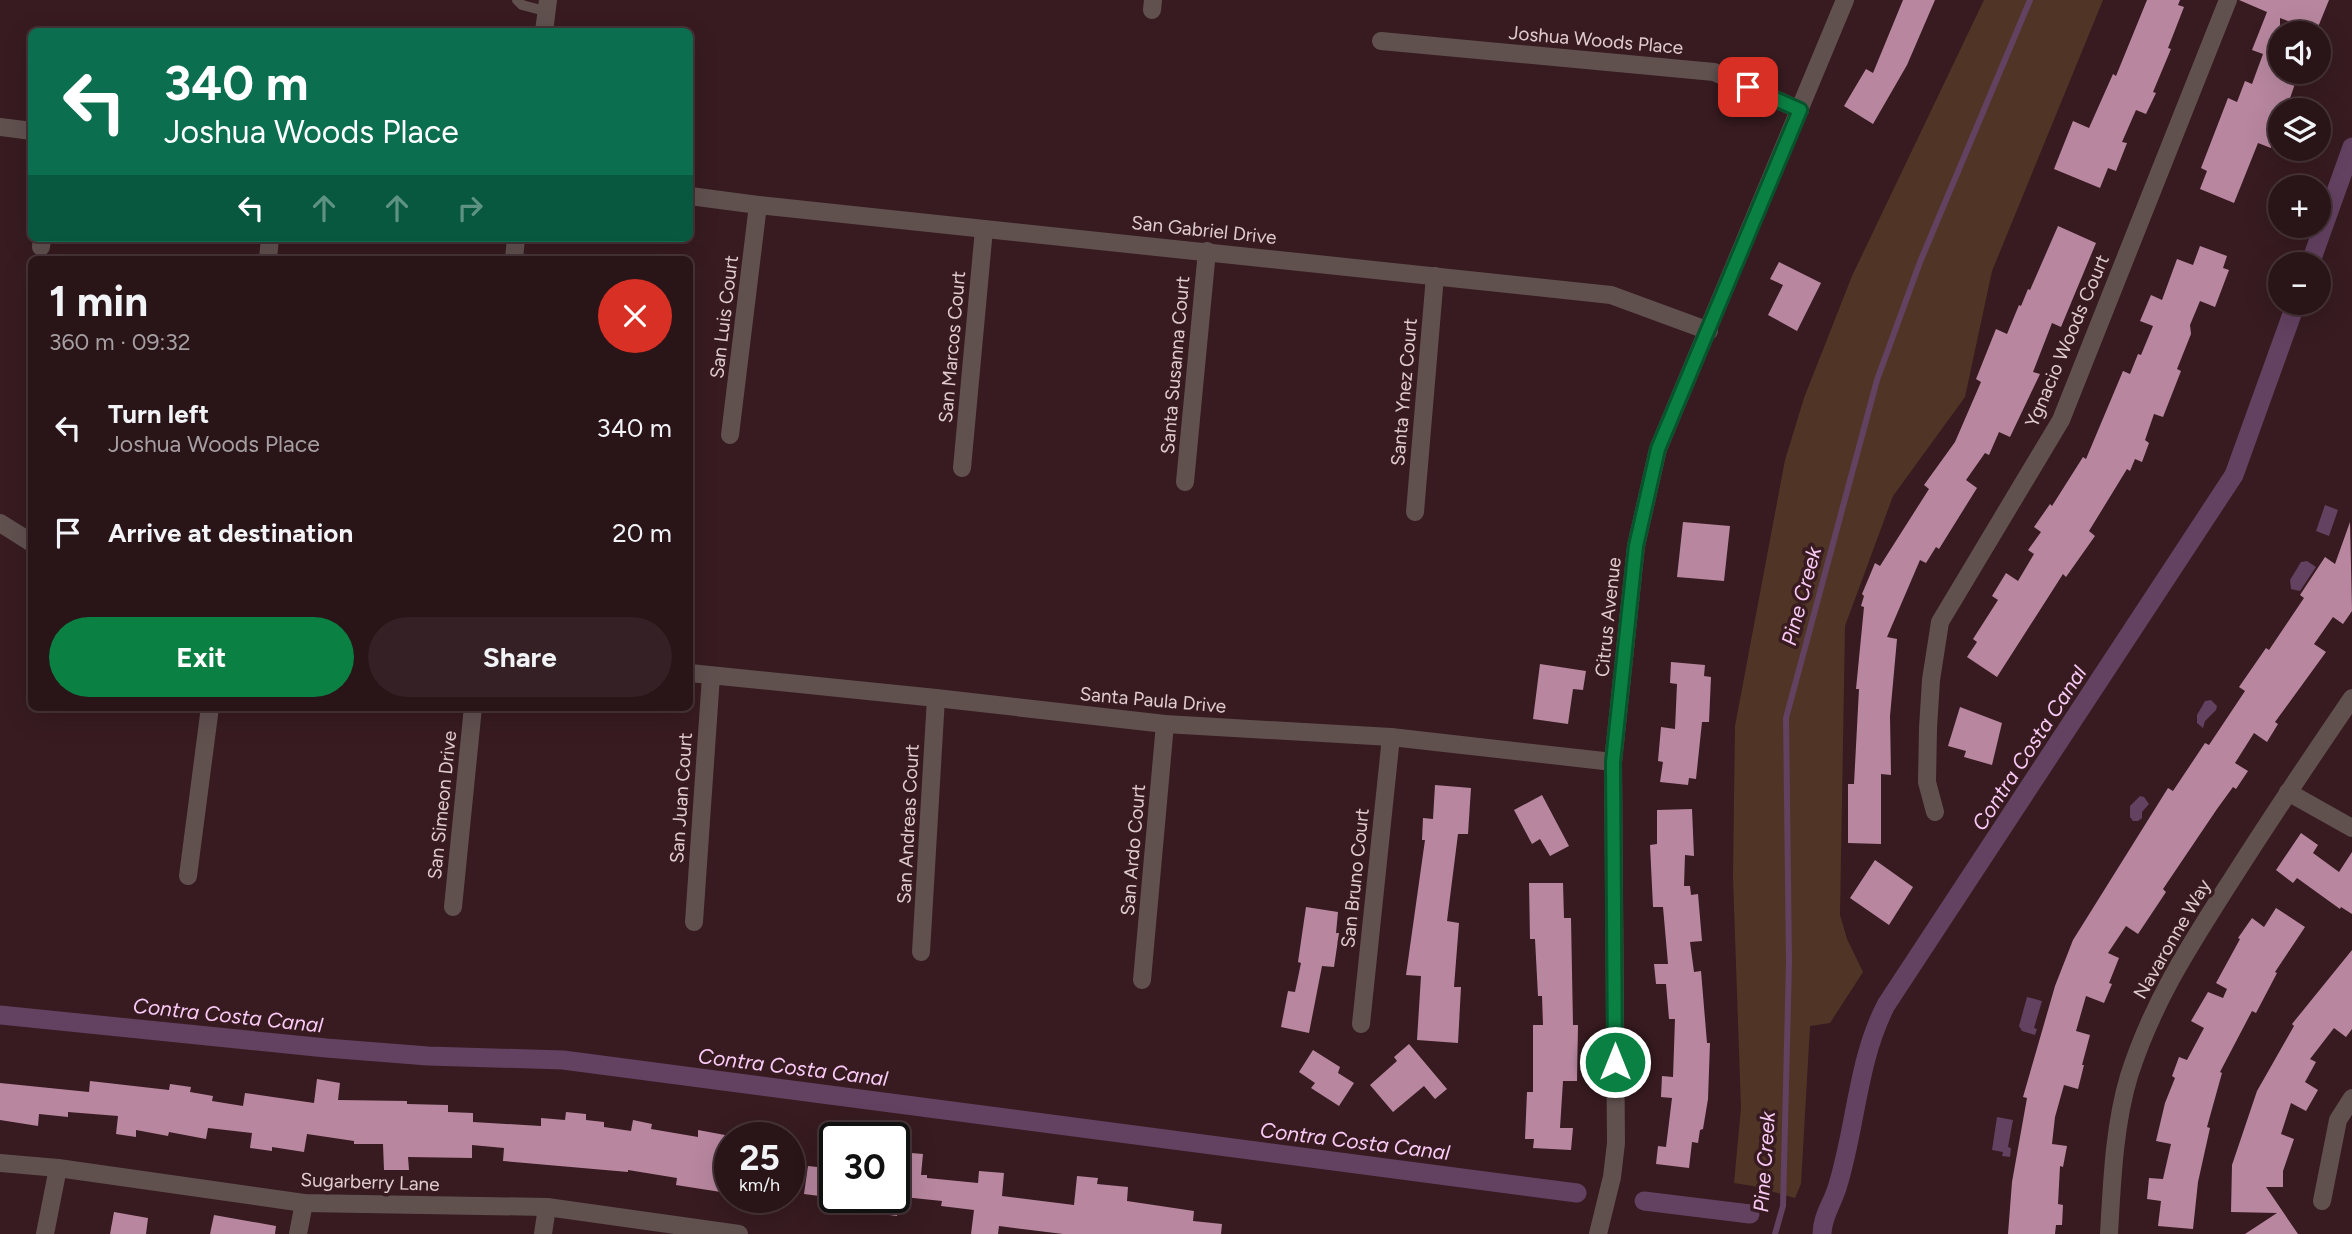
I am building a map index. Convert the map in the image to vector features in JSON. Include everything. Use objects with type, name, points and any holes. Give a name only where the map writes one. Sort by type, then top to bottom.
[{"type":"street","name":"Citrus Avenue","points":[[1598,1234],[1612,1177],[1616,1143],[1613,762],[1639,534],[1658,449],[1846,0]]},
{"type":"street","name":"Ygnacio Woods Court","points":[[1935,812],[1927,782],[1927,728],[1940,622],[2061,420],[2228,0]]},
{"type":"street","points":[[544,28],[546,6]]},
{"type":"street","name":"Joshua Woods Place","points":[[1381,41],[1714,72],[1800,110]]},
{"type":"street","points":[[0,127],[28,130]]},
{"type":"street","name":"San Gabriel Drive","points":[[693,196],[1611,295],[1709,331]]},
{"type":"street","name":"San Luis Court","points":[[730,435],[758,205]]},
{"type":"street","name":"San Marcos Court","points":[[962,468],[984,229]]},
{"type":"street","name":"Santa Susanna Court","points":[[1185,482],[1207,251]]},
{"type":"street","name":"Santa Ynez Court","points":[[1415,512],[1435,276]]},
{"type":"street","points":[[0,523],[28,540]]},
{"type":"street","name":"Santa Paula Drive","points":[[693,673],[1165,724],[1391,737],[1613,762]]},
{"type":"street","name":"San Juan Court","points":[[694,922],[711,676]]},
{"type":"street","name":"San Andreas Court","points":[[922,952],[936,698]]},
{"type":"street","name":"Navaronne Way","points":[[2109,1234],[2117,1137],[2128,1079],[2156,1004],[2175,969],[2288,792],[2352,698]]},
{"type":"street","points":[[188,876],[209,711]]},
{"type":"street","name":"San Simeon Drive","points":[[453,907],[474,711]]},
{"type":"street","name":"San Ardo Court","points":[[1142,980],[1165,724]]},
{"type":"street","name":"San Bruno Court","points":[[1361,1024],[1391,737]]},
{"type":"street","points":[[2288,792],[2352,828]]},
{"type":"street","points":[[2322,1201],[2338,1120],[2352,1098]]},
{"type":"street","name":"Sugarberry Lane","points":[[0,1163],[58,1168],[304,1203],[547,1207],[739,1234]]},
{"type":"street","points":[[46,1234],[58,1168]]},
{"type":"street","points":[[298,1234],[304,1203]]},
{"type":"street","points":[[543,1234],[547,1207]]},
{"type":"lane","points":[[517,0],[522,5],[546,6]]},
{"type":"shaded area","points":[[1984,0],[2103,0],[1992,271],[1965,397],[1893,496],[1845,626],[1840,915],[1847,939],[1863,972],[1830,1023],[1810,1026],[1801,1184],[1795,1198],[1734,1183],[1741,1108],[1733,878],[1735,726],[1785,460],[1804,398],[1852,276]]},
{"type":"shaded area","points":[[2325,505],[2338,510],[2329,536],[2316,531]]},
{"type":"shaded area","points":[[2307,561],[2316,567],[2300,591],[2291,589],[2290,580],[2301,562]]},
{"type":"shaded area","points":[[2211,700],[2217,706],[2216,710],[2205,721],[2203,728],[2197,723],[2197,715],[2205,701]]},
{"type":"shaded area","points":[[2140,796],[2149,804],[2142,812],[2142,818],[2133,821],[2130,817],[2130,806]]},
{"type":"shaded area","points":[[2027,997],[2042,1001],[2034,1028],[2037,1029],[2035,1035],[2022,1031],[2019,1026]]},
{"type":"shaded area","points":[[1997,1117],[2013,1120],[2008,1147],[2011,1148],[2010,1157],[2002,1156],[2003,1152],[1992,1150]]},
{"type":"building","points":[[1903,0],[1935,0],[1907,65],[1873,124],[1844,106],[1866,69],[1873,73]]},
{"type":"building","points":[[2147,0],[2180,0],[2178,5],[2184,7],[2168,48],[2171,49],[2153,92],[2156,93],[2146,114],[2136,110],[2122,142],[2127,143],[2116,171],[2108,168],[2100,188],[2054,169],[2073,121],[2089,128],[2113,74],[2116,76]]},
{"type":"building","points":[[2239,0],[2329,0],[2320,21],[2288,21],[2280,18],[2280,21],[2268,21],[2268,84],[2295,84],[2290,98],[2268,98],[2268,147],[2258,143],[2234,203],[2200,189],[2207,171],[2201,168],[2228,98],[2237,102],[2245,81],[2252,84],[2263,54],[2252,50],[2267,12]]},
{"type":"building","points":[[2058,226],[2096,243],[2061,327],[2052,323],[2033,372],[2040,374],[2010,437],[1999,432],[1989,455],[1985,453],[1966,480],[1977,488],[1939,549],[1936,547],[1926,563],[1920,560],[1887,637],[1897,639],[1890,716],[1891,775],[1881,774],[1881,844],[1848,843],[1848,784],[1854,784],[1859,689],[1856,689],[1864,607],[1861,606],[1864,596],[1862,594],[1875,563],[1880,566],[1929,489],[1924,485],[1955,442],[1981,382],[1976,379],[1996,329],[2007,334]]},
{"type":"building","points":[[2200,246],[2227,256],[2223,268],[2229,270],[2215,307],[2200,301],[2177,369],[2181,371],[2163,417],[2154,414],[2145,440],[2149,443],[2142,462],[2135,459],[2130,471],[2127,469],[2089,531],[2095,536],[2066,577],[2063,574],[1997,677],[1967,657],[1977,642],[1973,639],[1998,600],[1992,596],[2006,573],[2018,581],[2034,554],[2028,550],[2041,532],[2034,527],[2050,504],[2052,506],[2083,457],[2086,459],[2123,371],[2130,374],[2138,354],[2141,355],[2153,326],[2140,321],[2151,295],[2162,300],[2177,259],[2193,265]]},
{"type":"building","points":[[1779,262],[1821,283],[1797,331],[1768,315],[1783,285],[1770,279]]},
{"type":"building","points":[[1683,522],[1730,526],[1724,581],[1677,577]]},
{"type":"building","points":[[2350,522],[2352,611],[2343,624],[2333,617],[2314,644],[2326,652],[2275,722],[2278,724],[2267,742],[2254,733],[2235,763],[2248,771],[2217,809],[2163,889],[2166,892],[2138,934],[2126,926],[2108,953],[2119,958],[2104,1003],[2086,996],[2076,1031],[2090,1035],[2084,1065],[2078,1089],[2064,1085],[2055,1117],[2052,1144],[2067,1146],[2063,1167],[2060,1166],[2058,1204],[2063,1205],[2062,1225],[2056,1225],[2055,1234],[2008,1234],[2012,1182],[2027,1098],[2023,1097],[2055,986],[2073,940],[2168,788],[2173,791],[2205,743],[2209,745],[2245,691],[2239,687],[2266,648],[2269,650],[2304,598],[2300,595],[2325,557],[2335,564]]},
{"type":"building","points":[[1671,662],[1705,665],[1704,676],[1711,677],[1709,722],[1702,722],[1696,779],[1689,778],[1688,785],[1660,782],[1663,762],[1658,761],[1661,727],[1675,729],[1677,684],[1670,683]]},
{"type":"building","points":[[1540,664],[1586,671],[1583,690],[1573,689],[1568,724],[1533,719]]},
{"type":"building","points":[[1960,707],[2002,723],[1992,765],[1964,757],[1966,751],[1948,746]]},
{"type":"building","points":[[1435,785],[1471,788],[1468,834],[1458,834],[1447,921],[1459,923],[1454,987],[1461,987],[1458,1043],[1417,1040],[1421,976],[1406,975],[1425,840],[1422,840],[1423,818],[1433,819]]},
{"type":"building","points":[[1542,795],[1569,846],[1550,856],[1540,839],[1532,844],[1514,810]]},
{"type":"building","points":[[1692,809],[1694,856],[1685,855],[1684,886],[1690,886],[1691,895],[1698,894],[1702,941],[1690,942],[1694,972],[1701,971],[1707,1043],[1710,1043],[1708,1099],[1703,1129],[1700,1130],[1698,1143],[1692,1142],[1689,1168],[1656,1164],[1658,1146],[1666,1147],[1672,1098],[1661,1097],[1662,1076],[1673,1077],[1675,1019],[1669,1019],[1666,984],[1656,984],[1654,964],[1668,964],[1663,907],[1653,907],[1650,845],[1657,844],[1657,810]]},
{"type":"building","points":[[2301,833],[2318,845],[2313,853],[2339,872],[2352,852],[2352,914],[2341,907],[2340,909],[2297,878],[2293,883],[2276,870]]},
{"type":"building","points":[[1875,860],[1913,887],[1889,925],[1850,898]]},
{"type":"building","points":[[1529,883],[1563,883],[1564,918],[1571,918],[1573,1025],[1578,1025],[1577,1081],[1563,1081],[1560,1128],[1573,1128],[1571,1150],[1533,1148],[1534,1139],[1525,1139],[1527,1092],[1533,1092],[1533,1025],[1543,1025],[1542,996],[1538,996],[1535,939],[1530,939]]},
{"type":"building","points":[[1306,907],[1338,912],[1336,933],[1339,933],[1334,967],[1322,966],[1309,1033],[1281,1027],[1288,991],[1295,992],[1301,963],[1298,962]]},
{"type":"building","points":[[2276,908],[2305,927],[2275,972],[2277,973],[2256,1013],[2252,1011],[2220,1072],[2222,1073],[2207,1127],[2210,1128],[2198,1182],[2193,1229],[2158,1226],[2161,1201],[2147,1199],[2149,1178],[2163,1179],[2171,1144],[2156,1141],[2165,1103],[2175,1078],[2172,1076],[2179,1057],[2187,1060],[2204,1028],[2191,1021],[2208,992],[2223,998],[2227,989],[2216,983],[2240,939],[2238,938],[2252,918],[2264,927]]},
{"type":"building","points":[[2352,950],[2352,1029],[2346,1037],[2334,1028],[2310,1059],[2316,1062],[2305,1082],[2318,1090],[2306,1111],[2291,1103],[2281,1134],[2294,1139],[2283,1171],[2283,1187],[2266,1187],[2298,1234],[2245,1234],[2277,1213],[2231,1212],[2232,1165],[2257,1091],[2294,1026],[2292,1024]]},
{"type":"building","points":[[1409,1044],[1447,1089],[1435,1099],[1424,1086],[1393,1112],[1370,1085],[1397,1061],[1394,1057]]},
{"type":"building","points":[[1313,1050],[1340,1067],[1338,1073],[1354,1083],[1339,1106],[1311,1088],[1315,1083],[1299,1072]]},
{"type":"building","points":[[317,1079],[340,1083],[338,1100],[407,1101],[407,1104],[448,1105],[448,1112],[473,1113],[473,1122],[541,1126],[541,1118],[565,1120],[566,1112],[586,1114],[586,1120],[604,1122],[604,1127],[631,1131],[633,1120],[652,1124],[651,1129],[698,1137],[698,1130],[714,1133],[714,1191],[676,1185],[677,1178],[628,1170],[503,1161],[504,1148],[472,1145],[472,1158],[408,1157],[409,1170],[384,1170],[383,1144],[354,1144],[354,1141],[307,1134],[304,1152],[272,1147],[272,1151],[250,1148],[252,1133],[208,1128],[206,1139],[169,1132],[168,1136],[136,1130],[136,1137],[116,1134],[118,1116],[68,1112],[68,1117],[39,1114],[38,1126],[0,1120],[0,1083],[89,1092],[90,1081],[169,1090],[170,1084],[191,1087],[190,1092],[213,1096],[212,1101],[243,1106],[245,1093],[314,1103]]},
{"type":"building","points":[[910,1153],[923,1154],[921,1175],[927,1175],[927,1178],[978,1183],[979,1171],[1004,1173],[1002,1196],[1074,1205],[1077,1176],[1098,1178],[1097,1184],[1128,1187],[1127,1201],[1194,1211],[1193,1221],[1222,1224],[1221,1234],[1063,1234],[999,1226],[998,1234],[971,1234],[974,1210],[941,1206],[942,1201],[910,1198]]},
{"type":"building","points":[[808,1166],[819,1167],[819,1196],[805,1194]]},
{"type":"building","points":[[114,1212],[148,1218],[146,1234],[110,1234]]},
{"type":"building","points":[[874,1213],[897,1213],[897,1216]]},
{"type":"building","points":[[214,1215],[276,1226],[275,1234],[210,1234]]},
{"type":"waterway","name":"Pine Creek","points":[[1775,1234],[1783,1206],[1789,962],[1786,718],[1877,380],[1920,262],[2030,0]]},
{"type":"waterway","name":"Contra Costa Canal","points":[[2314,252],[2352,147]]},
{"type":"waterway","name":"Contra Costa Canal","points":[[1822,1234],[1843,1165],[1869,1049],[1886,1005],[2234,475],[2292,315]]},
{"type":"waterway","name":"Contra Costa Canal","points":[[0,1015],[326,1048],[428,1056],[563,1060],[1577,1193]]},
{"type":"waterway","name":"Contra Costa Canal","points":[[1644,1201],[1750,1214]]},
{"type":"route","points":[[1615,1062],[1613,762],[1636,546],[1658,449],[1800,110],[1748,87]]}]
